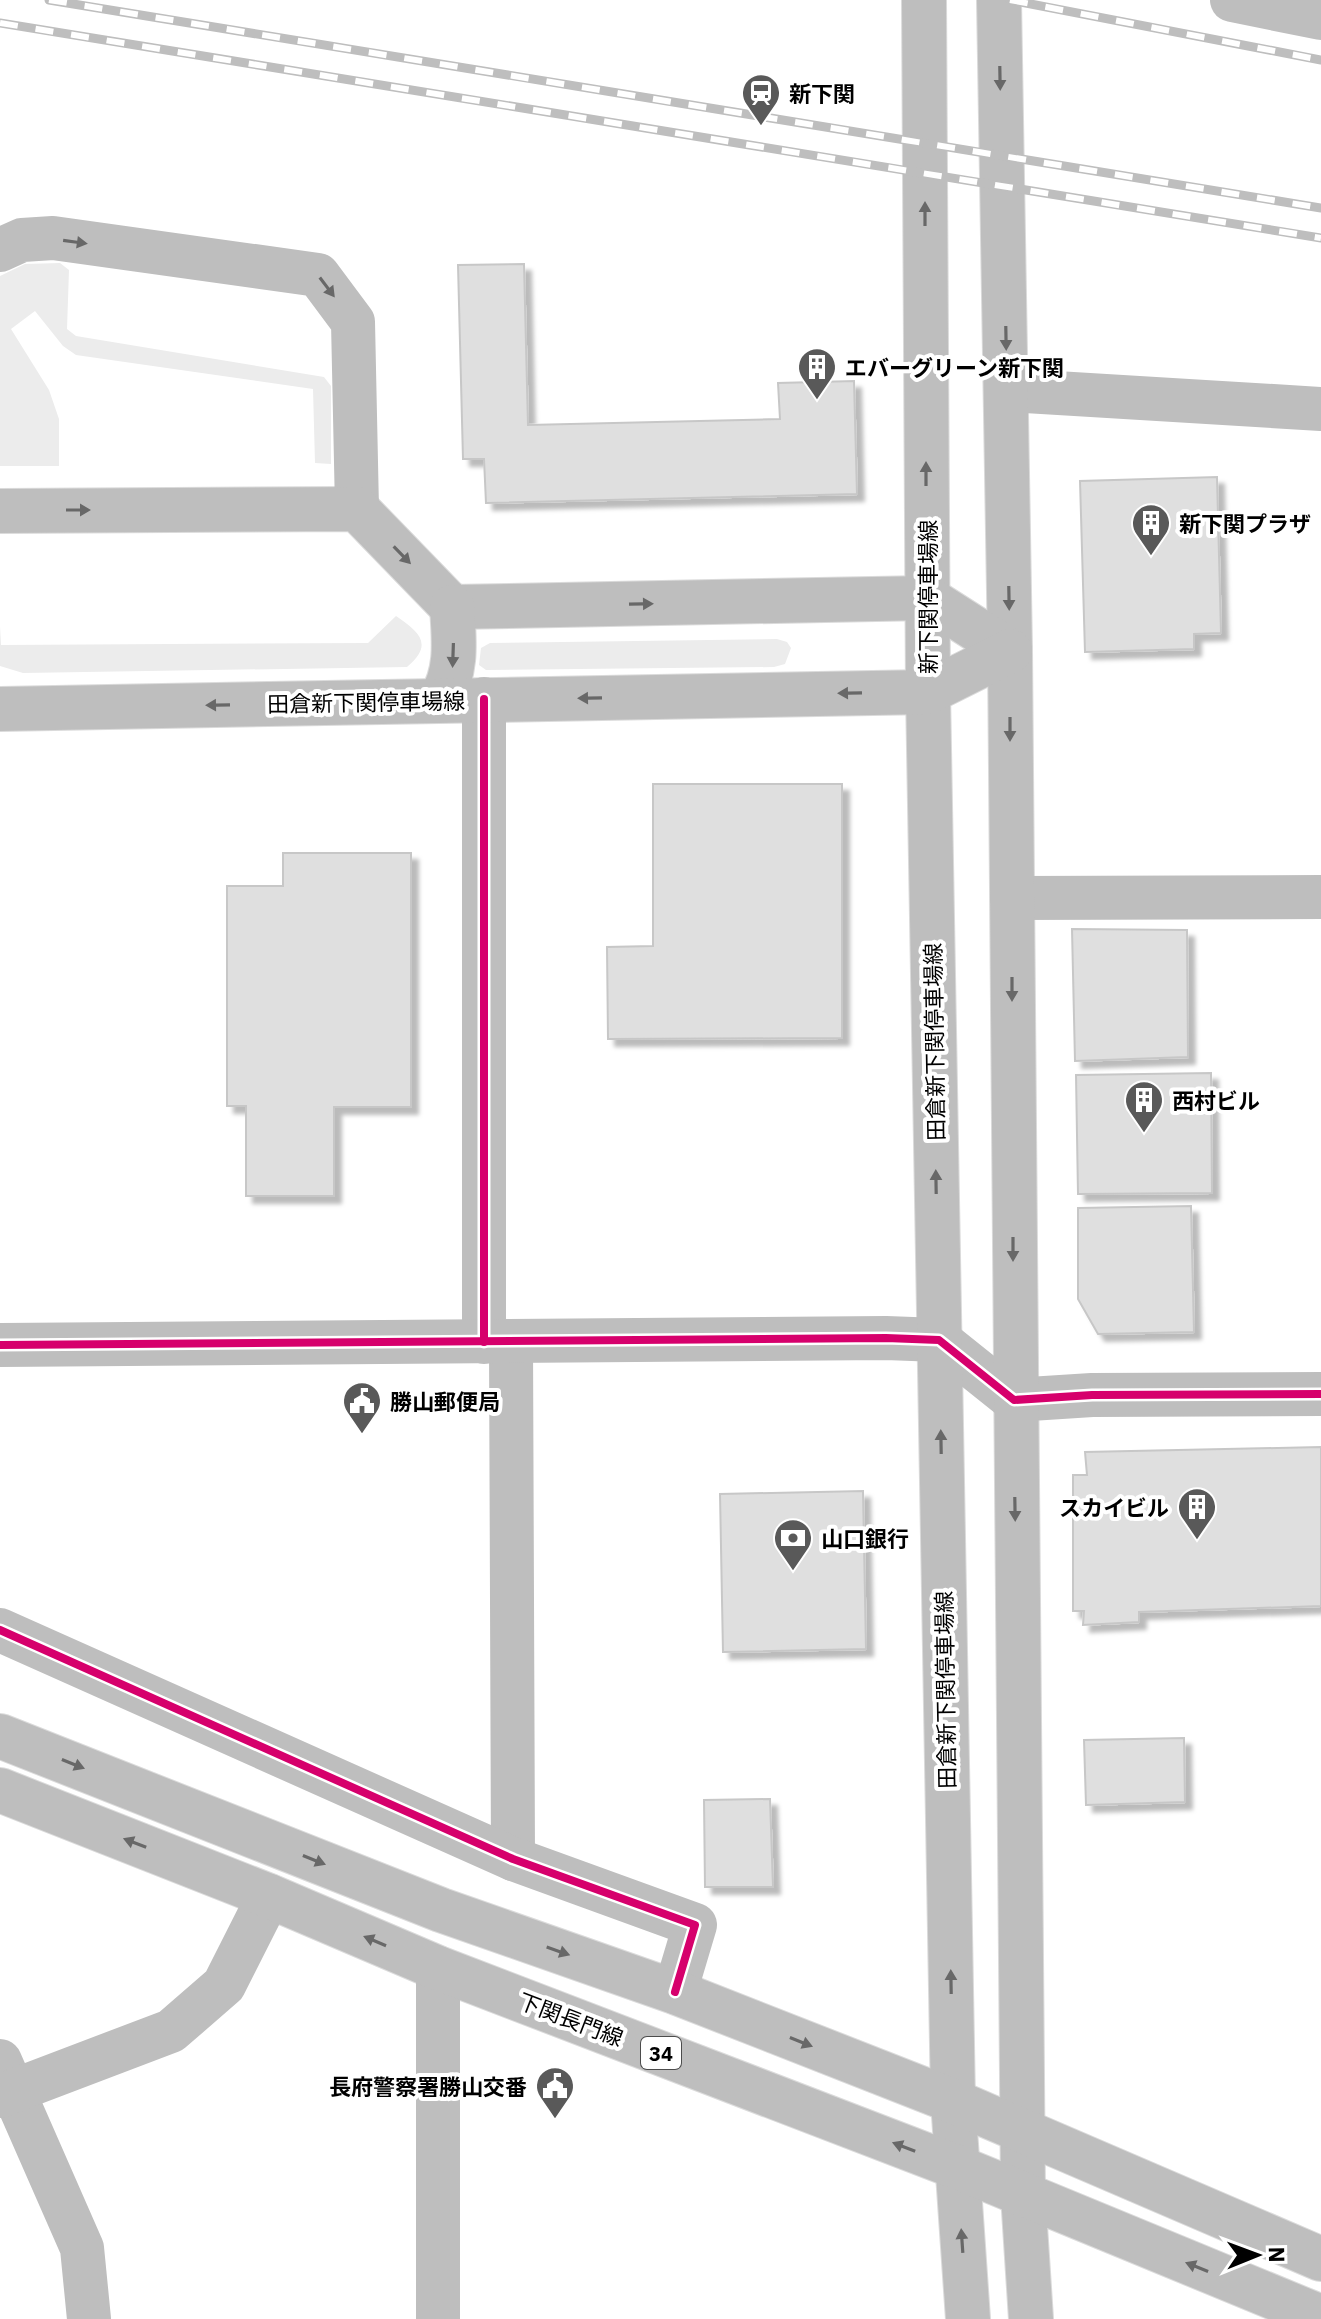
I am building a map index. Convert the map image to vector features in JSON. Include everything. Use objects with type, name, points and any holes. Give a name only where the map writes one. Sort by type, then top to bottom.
[{"type":"main road","name":"新下関停車場線","points":[[924,0],[928,692],[1010,651]]},
{"type":"main road","points":[[999,0],[1010,651],[1023,2195],[1031,2319]]},
{"type":"main road","points":[[1232,0],[1321,18]]},
{"type":"main road","points":[[0,250],[22,240],[53,238],[318,275],[353,322],[357,509],[452,607],[454,659],[451,682],[440,700]]},
{"type":"main road","points":[[1007,390],[1321,409]]},
{"type":"main road","points":[[0,511],[357,509]]},
{"type":"main road","points":[[452,607],[927,598],[1010,651]]},
{"type":"main road","name":"田倉新下関停車場線","points":[[0,709],[928,692],[953,2101],[968,2319]]},
{"type":"main road","points":[[484,699],[513,1859]]},
{"type":"main road","points":[[1012,898],[1321,897]]},
{"type":"main road","points":[[0,1345],[939,1340],[1014,1400],[1092,1395],[1321,1394]]},
{"type":"main road","points":[[0,1630],[513,1859],[695,1925],[675,1992]]},
{"type":"main road","points":[[0,1736],[441,1910],[675,1992],[953,2101],[1321,2259]]},
{"type":"main road","name":"下関長門線","points":[[0,1790],[269,1896],[438,1968],[957,2167],[1321,2317]]},
{"type":"main road","points":[[89,2319],[82,2248],[5,2083],[171,2031],[224,1985],[269,1896]]},
{"type":"main road","points":[[438,1968],[438,2319]]},
{"type":"shaded area","points":[[60,263],[69,270],[67,329],[76,336],[324,377],[331,386],[331,464],[315,463],[313,389],[76,355],[63,346],[35,311],[11,329],[49,390],[59,419],[59,466],[0,466],[0,276],[25,264]]},
{"type":"shaded area","points":[[396,616],[417,633],[422,645],[407,667],[23,673],[0,666],[0,626],[1,645],[368,643]]},
{"type":"shaded area","points":[[777,639],[787,642],[791,648],[785,664],[774,667],[486,670],[479,665],[481,648],[490,643]]},
{"type":"building","name":"エバーグリーン新下関","points":[[524,264],[528,425],[780,419],[778,383],[854,381],[857,494],[486,503],[484,459],[463,459],[458,265]]},
{"type":"building","name":"新下関プラザ","points":[[1217,477],[1221,633],[1194,634],[1194,649],[1085,652],[1080,481]]},
{"type":"building","points":[[653,784],[842,784],[842,1038],[608,1039],[607,947],[653,946]]},
{"type":"building","points":[[283,853],[411,853],[411,1107],[334,1107],[334,1196],[246,1196],[246,1106],[227,1106],[227,886],[283,886]]},
{"type":"building","points":[[1072,929],[1187,930],[1188,1057],[1075,1061]]},
{"type":"building","name":"西村ビル","points":[[1211,1073],[1212,1193],[1078,1194],[1076,1075]]},
{"type":"building","points":[[1191,1206],[1194,1332],[1098,1334],[1078,1299],[1078,1208]]},
{"type":"building","name":"スカイビル","points":[[1321,1447],[1321,1606],[1139,1612],[1139,1622],[1083,1625],[1084,1611],[1073,1611],[1073,1475],[1087,1475],[1085,1452]]},
{"type":"building","name":"山口銀行","points":[[863,1491],[866,1649],[723,1652],[720,1494]]},
{"type":"building","points":[[1184,1738],[1185,1802],[1086,1805],[1084,1740]]},
{"type":"building","points":[[770,1799],[773,1887],[705,1887],[704,1800]]},
{"type":"railway","points":[[49,0],[1321,208]]},
{"type":"railway","points":[[1010,0],[1321,60]]},
{"type":"railway","points":[[0,23],[1321,238]]},
{"type":"cycle path","points":[[484,699],[484,1342]]},
{"type":"cycle path","points":[[0,1345],[886,1338],[939,1340],[1014,1400],[1092,1395],[1321,1394]]},
{"type":"cycle path","points":[[0,1630],[513,1859],[695,1925],[675,1992]]},
{"type":"place","name":"新下関","points":[[761,127]]},
{"type":"place","name":"エバーグリーン新下関","points":[[817,401]]},
{"type":"place","name":"新下関プラザ","points":[[1151,557]]},
{"type":"place","name":"西村ビル","points":[[1144,1134]]},
{"type":"place","name":"勝山郵便局","points":[[362,1435]]},
{"type":"place","name":"スカイビル","points":[[1197,1541]]},
{"type":"place","name":"山口銀行","points":[[793,1572]]},
{"type":"place","name":"長府警察署勝山交番","points":[[555,2120]]}]
